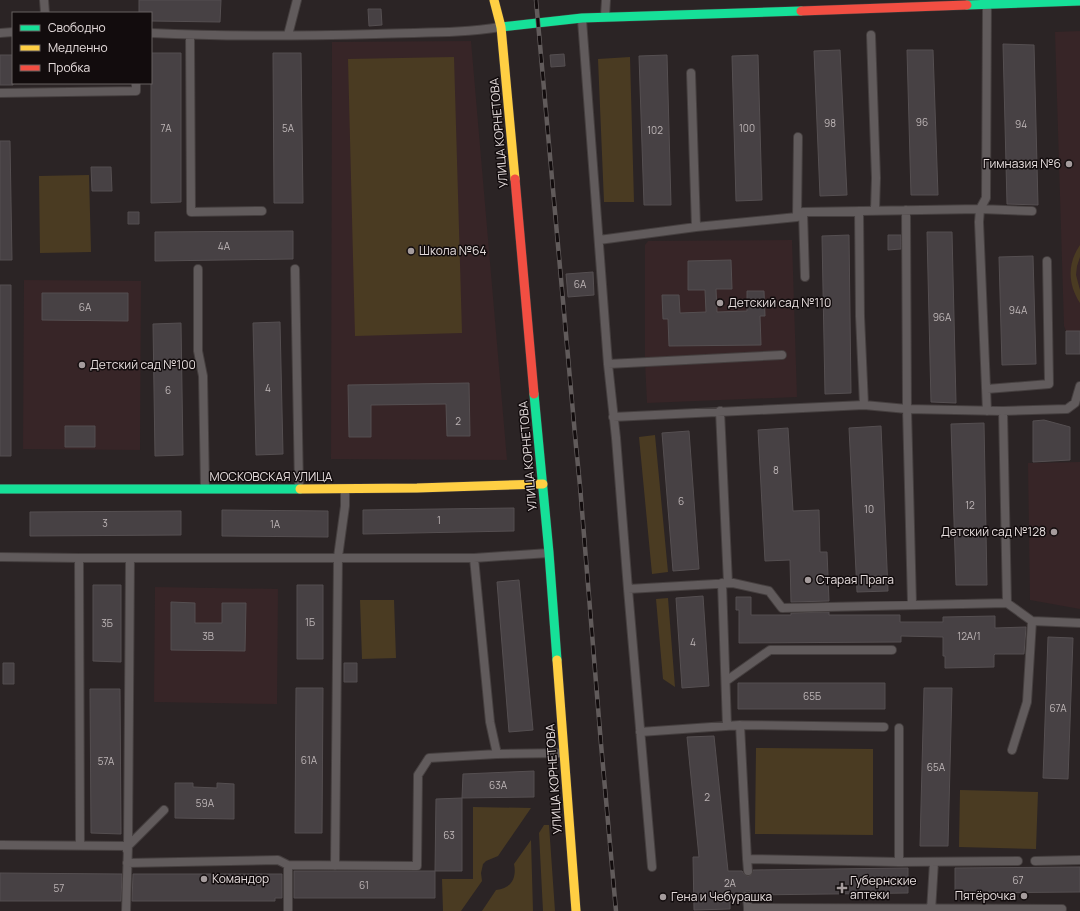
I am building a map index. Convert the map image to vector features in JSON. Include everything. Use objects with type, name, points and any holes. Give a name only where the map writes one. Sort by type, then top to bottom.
[{"type":"street","name":"УЛИЦА КОРНЕТОВА","points":[[494,0],[501,27],[543,484],[576,911]]},
{"type":"street","points":[[501,27],[604,17],[895,4],[987,4],[1021,1],[1080,1]]},
{"type":"street","name":"МОСКОВСКАЯ УЛИЦА","points":[[0,489],[99,491],[345,489],[485,487],[543,484]]},
{"type":"lane","points":[[44,0],[44,12]]},
{"type":"lane","points":[[288,35],[296,0]]},
{"type":"lane","points":[[604,17],[606,0]]},
{"type":"lane","points":[[987,4],[986,198],[980,209],[979,222],[987,411]]},
{"type":"lane","points":[[582,18],[608,364],[616,438],[652,867]]},
{"type":"lane","points":[[152,34],[288,35],[476,31],[501,27]]},
{"type":"lane","points":[[0,33],[12,32]]},
{"type":"lane","points":[[190,35],[191,212],[262,211]]},
{"type":"lane","points":[[871,35],[876,178],[875,210]]},
{"type":"lane","points":[[691,73],[696,227]]},
{"type":"lane","points":[[0,93],[136,91],[136,84]]},
{"type":"lane","points":[[798,137],[800,215],[805,277]]},
{"type":"lane","points":[[598,240],[800,215],[859,210],[980,209],[1032,211]]},
{"type":"lane","points":[[859,210],[860,316],[864,406]]},
{"type":"lane","points":[[906,210],[907,409],[912,604]]},
{"type":"lane","points":[[987,388],[1049,384],[1047,261]]},
{"type":"lane","points":[[198,269],[198,352],[204,376],[205,490]]},
{"type":"lane","points":[[295,269],[299,489]]},
{"type":"lane","points":[[608,364],[782,355]]},
{"type":"lane","points":[[613,417],[720,411],[864,406],[907,409],[987,411],[1067,409],[1075,403],[1080,386]]},
{"type":"lane","points":[[720,411],[727,726]]},
{"type":"lane","points":[[1004,411],[1007,603]]},
{"type":"lane","points":[[335,866],[338,557],[345,506],[345,489]]},
{"type":"lane","points":[[0,557],[474,558],[549,553]]},
{"type":"lane","points":[[79,558],[80,845]]},
{"type":"lane","points":[[126,911],[128,846],[130,558]]},
{"type":"lane","points":[[474,558],[490,722],[497,754]]},
{"type":"lane","points":[[628,589],[733,583],[769,590],[782,608],[1007,603],[1032,621],[1080,623]]},
{"type":"lane","points":[[1012,750],[1027,702],[1032,621]]},
{"type":"lane","points":[[726,681],[770,650],[892,650]]},
{"type":"lane","points":[[640,732],[740,725],[884,727]]},
{"type":"lane","points":[[740,725],[748,870]]},
{"type":"lane","points":[[899,728],[899,862]]},
{"type":"lane","points":[[127,863],[278,860],[288,865],[417,866],[418,775],[429,758],[497,754],[564,753]]},
{"type":"lane","points":[[0,845],[128,846],[164,810]]},
{"type":"lane","points":[[747,859],[899,862],[1018,861]]},
{"type":"lane","points":[[1035,861],[1080,860]]},
{"type":"lane","points":[[931,910],[934,862]]},
{"type":"lane","points":[[288,865],[288,911]]},
{"type":"lane","points":[[747,896],[748,910],[1062,909]]},
{"type":"shaded area","name":"Гимназия №6","points":[[1080,31],[1080,331],[1066,331],[1064,326],[1055,32]]},
{"type":"shaded area","name":"Школа №64","points":[[471,41],[507,460],[331,459],[332,42]]},
{"type":"shaded area","points":[[454,57],[462,333],[355,336],[348,59]]},
{"type":"shaded area","points":[[630,57],[634,202],[604,202],[598,59]]},
{"type":"shaded area","points":[[89,175],[91,252],[40,253],[39,176]]},
{"type":"shaded area","name":"Детский сад №110","points":[[792,240],[797,397],[647,403],[645,362],[645,245],[648,241]]},
{"type":"shaded area","points":[[1080,245],[1080,257],[1076,275],[1080,290],[1080,303],[1071,281],[1071,267]]},
{"type":"shaded area","name":"Детский сад №100","points":[[24,280],[141,281],[140,450],[23,449]]},
{"type":"shaded area","points":[[655,435],[668,572],[652,574],[639,437]]},
{"type":"shaded area","name":"Детский сад №128","points":[[1080,462],[1080,609],[1030,600],[1028,463]]},
{"type":"shaded area","points":[[155,587],[278,589],[277,704],[154,702]]},
{"type":"shaded area","points":[[668,598],[675,687],[663,679],[656,599]]},
{"type":"shaded area","points":[[360,600],[394,600],[396,658],[362,659]]},
{"type":"shaded area","points":[[756,748],[873,749],[873,835],[755,834]]},
{"type":"shaded area","points":[[960,790],[1038,792],[1036,849],[959,847]]},
{"type":"shaded area","points":[[473,807],[531,808],[498,856],[486,861],[483,864],[481,873],[482,881],[461,911],[443,911],[442,879],[473,879]]},
{"type":"shaded area","points":[[544,825],[549,825],[555,911],[543,911],[539,833]]},
{"type":"shaded area","points":[[531,840],[533,911],[482,911],[496,890],[506,887],[512,882],[515,874],[514,864]]},
{"type":"building","points":[[139,0],[221,0],[220,22],[152,21],[152,12],[139,12]]},
{"type":"building","points":[[368,9],[381,9],[382,25],[369,26]]},
{"type":"building","points":[[1003,44],[1034,45],[1038,205],[1007,204]]},
{"type":"building","points":[[840,50],[847,195],[820,196],[814,51]]},
{"type":"building","points":[[907,50],[933,50],[938,195],[911,195]]},
{"type":"building","points":[[152,53],[181,53],[181,202],[151,203]]},
{"type":"building","points":[[273,53],[301,53],[303,203],[274,203]]},
{"type":"building","points":[[564,54],[565,66],[551,67],[550,55]]},
{"type":"building","points":[[0,55],[12,55],[13,85],[0,85]]},
{"type":"building","points":[[667,55],[671,205],[644,205],[639,56]]},
{"type":"building","points":[[758,55],[762,200],[736,201],[732,56]]},
{"type":"building","points":[[0,141],[10,141],[12,260],[0,260]]},
{"type":"building","points":[[91,167],[111,167],[112,191],[92,191]]},
{"type":"building","points":[[128,212],[139,212],[139,224],[128,224]]},
{"type":"building","points":[[293,231],[293,259],[155,261],[155,232]]},
{"type":"building","points":[[927,232],[952,232],[956,403],[931,402]]},
{"type":"building","points":[[849,235],[851,393],[825,394],[822,236]]},
{"type":"building","points":[[888,235],[901,235],[901,249],[888,250]]},
{"type":"building","points":[[1033,256],[1036,364],[1002,365],[999,257]]},
{"type":"building","points":[[731,260],[732,289],[716,289],[717,312],[747,311],[747,291],[764,291],[765,316],[760,316],[761,345],[669,346],[668,319],[663,319],[662,295],[679,295],[680,313],[706,312],[705,290],[688,290],[688,261]]},
{"type":"building","points":[[593,272],[594,295],[568,297],[566,274]]},
{"type":"building","points":[[0,285],[11,285],[11,456],[0,456]]},
{"type":"building","points":[[42,293],[128,293],[128,321],[42,320]]},
{"type":"building","points":[[280,322],[283,454],[256,455],[253,323]]},
{"type":"building","points":[[181,323],[183,455],[155,456],[153,324]]},
{"type":"building","points":[[1066,331],[1080,331],[1080,354],[1066,354]]},
{"type":"building","points":[[469,383],[470,436],[447,436],[446,404],[371,405],[371,437],[349,437],[348,385]]},
{"type":"building","points":[[1044,420],[1070,427],[1070,460],[1033,462],[1033,421]]},
{"type":"building","points":[[984,423],[987,585],[956,585],[951,424]]},
{"type":"building","points":[[65,426],[95,426],[95,447],[65,447]]},
{"type":"building","points":[[881,426],[888,591],[857,592],[849,428]]},
{"type":"building","points":[[788,428],[793,511],[819,510],[820,552],[827,552],[829,601],[791,602],[790,560],[765,561],[758,430]]},
{"type":"building","points":[[689,431],[699,569],[673,571],[662,433]]},
{"type":"building","points":[[514,508],[514,531],[363,534],[363,510]]},
{"type":"building","points":[[222,510],[328,511],[328,537],[222,536]]},
{"type":"building","points":[[181,511],[181,535],[30,536],[30,512]]},
{"type":"building","points":[[519,580],[533,730],[509,732],[497,582]]},
{"type":"building","points":[[93,585],[121,585],[121,662],[93,661]]},
{"type":"building","points":[[297,585],[323,585],[323,659],[297,659]]},
{"type":"building","points":[[703,596],[709,686],[682,688],[676,598]]},
{"type":"building","points":[[736,597],[751,597],[751,615],[791,615],[791,613],[829,612],[829,615],[900,615],[900,622],[943,622],[943,617],[995,616],[995,628],[1026,627],[1024,654],[995,654],[994,667],[945,668],[945,656],[943,656],[943,637],[901,636],[901,642],[739,643],[739,610],[736,610]]},
{"type":"building","points":[[171,602],[195,603],[195,623],[222,623],[222,603],[246,603],[245,651],[171,650]]},
{"type":"building","points":[[1048,637],[1073,638],[1068,779],[1043,778]]},
{"type":"building","points":[[3,663],[14,663],[14,684],[3,684]]},
{"type":"building","points":[[344,663],[357,663],[357,682],[344,682]]},
{"type":"building","points":[[738,683],[885,683],[885,709],[738,709]]},
{"type":"building","points":[[296,688],[323,688],[322,833],[295,833]]},
{"type":"building","points":[[924,688],[952,688],[948,846],[920,846]]},
{"type":"building","points":[[90,689],[120,689],[121,834],[91,833]]},
{"type":"building","points":[[714,736],[728,871],[742,871],[748,876],[751,875],[753,870],[908,868],[908,893],[752,895],[750,891],[746,891],[742,896],[730,896],[730,909],[694,910],[693,857],[699,857],[687,737]]},
{"type":"building","points":[[534,771],[534,797],[462,798],[463,774]]},
{"type":"building","points":[[175,783],[193,783],[193,787],[217,788],[217,783],[234,784],[234,819],[175,818]]},
{"type":"building","points":[[462,798],[462,871],[435,871],[436,799]]},
{"type":"building","points":[[1080,867],[1080,892],[955,893],[955,868]]},
{"type":"building","points":[[294,871],[435,871],[435,898],[294,898]]},
{"type":"building","points":[[0,873],[122,874],[121,901],[0,901]]},
{"type":"building","points":[[133,874],[282,874],[282,898],[275,898],[275,901],[132,901]]},
{"type":"railway","points":[[536,0],[580,486],[616,911]]},
{"type":"traffic: fast","points":[[967,5],[1080,1]]},
{"type":"traffic: fast","points":[[501,27],[582,18],[801,11]]},
{"type":"traffic: fast","points":[[534,394],[549,553],[557,660]]},
{"type":"traffic: fast","points":[[0,489],[300,489]]},
{"type":"traffic: slow","points":[[494,0],[501,27],[515,179]]},
{"type":"traffic: slow","points":[[300,489],[417,488],[543,484]]},
{"type":"traffic: slow","points":[[557,660],[576,911]]},
{"type":"traffic: jam","points":[[801,11],[967,5]]},
{"type":"traffic: jam","points":[[515,179],[534,394]]},
{"type":"place","name":"Гимназия №6","points":[[1069,164]]},
{"type":"place","name":"Школа №64","points":[[411,251]]},
{"type":"place","name":"Детский сад №110","points":[[720,303]]},
{"type":"place","name":"Детский сад №100","points":[[82,365]]},
{"type":"place","name":"Детский сад №128","points":[[1054,532]]},
{"type":"place","name":"Старая Прага","points":[[808,580]]},
{"type":"place","name":"Командор","points":[[204,879]]},
{"type":"place","name":"Губернские аптеки","points":[[842,888]]},
{"type":"place","name":"Пятёрочка","points":[[1024,896]]},
{"type":"place","name":"Гена и Чебурашка","points":[[663,897]]}]
